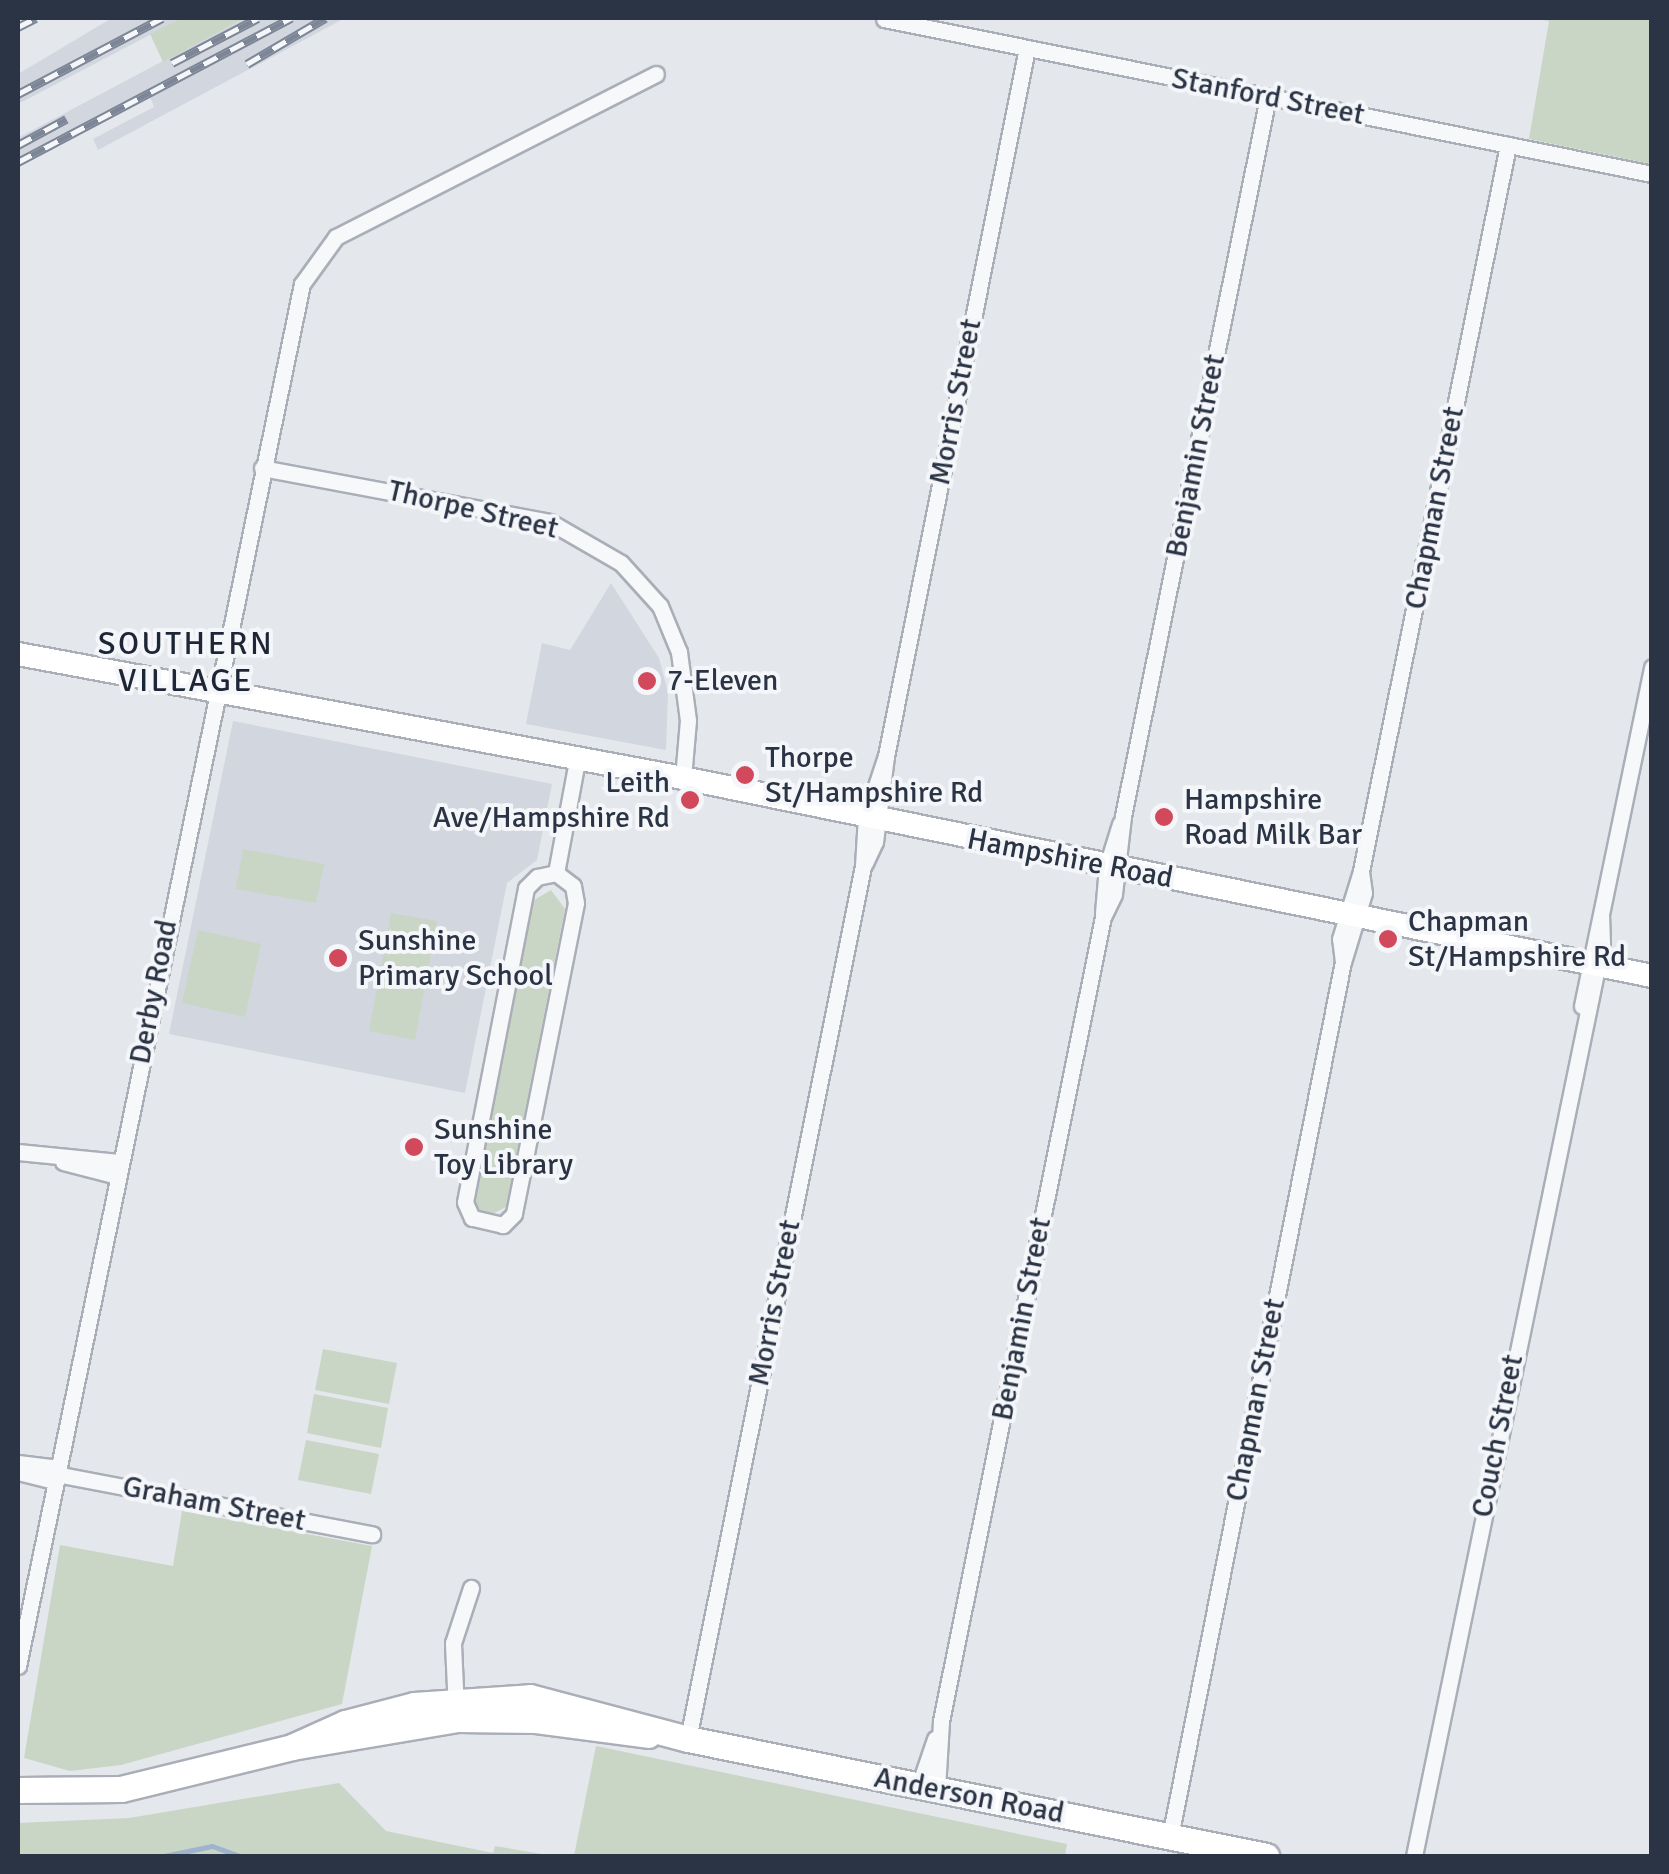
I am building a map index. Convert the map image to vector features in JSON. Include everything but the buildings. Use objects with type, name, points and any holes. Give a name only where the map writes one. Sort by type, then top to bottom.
[{"type":"main road","name":"Anderson Road","points":[[19,1788],[121,1790],[456,1708],[566,1703],[680,1737],[1266,1856]]},
{"type":"street","name":"Stanford Street","points":[[884,20],[1652,174]]},
{"type":"street","name":"Morris Street","points":[[680,1737],[886,756],[1028,48]]},
{"type":"street","name":"Derby Road","points":[[18,1666],[293,318],[310,265],[336,237],[656,74]]},
{"type":"street","name":"Benjamin Street","points":[[928,1787],[1268,97]]},
{"type":"street","name":"Chapman Street","points":[[1170,1837],[1508,145]]},
{"type":"street","name":"Thorpe Street","points":[[262,468],[550,522],[621,563],[660,606],[679,652],[688,720],[683,778]]},
{"type":"street","name":"Hampshire Road","points":[[18,654],[683,778],[1652,976]]},
{"type":"street","name":"Couch Street","points":[[1414,1856],[1652,668]]},
{"type":"street","points":[[556,873],[577,761]]},
{"type":"street","points":[[556,873],[573,886],[576,903],[514,1214],[502,1225],[472,1218],[465,1202],[526,888],[537,877],[556,873]]},
{"type":"street","points":[[18,1152],[118,1169]]},
{"type":"street","name":"Graham Street","points":[[18,1463],[56,1474],[372,1534]]},
{"type":"street","name":"Graham Street","points":[[18,1472],[56,1474]]},
{"type":"street","points":[[456,1708],[453,1643],[471,1588]]},
{"type":"shaded area","points":[[112,18],[182,18],[18,104],[18,74]]},
{"type":"shaded area","points":[[244,18],[345,18],[98,150],[93,139],[154,107],[150,97],[18,167],[18,138]]},
{"type":"shaded area","points":[[611,583],[659,658],[668,692],[666,750],[526,724],[542,643],[570,650]]},
{"type":"shaded area","name":"Sunshine Primary School","points":[[233,721],[552,784],[537,860],[507,883],[465,1093],[169,1034]]},
{"type":"green space","points":[[182,18],[244,18],[163,62],[150,34]]},
{"type":"green space","points":[[1531,18],[1651,18],[1651,164],[1529,139],[1549,21]]},
{"type":"green space","points":[[243,849],[324,864],[316,903],[236,889]]},
{"type":"green space","points":[[551,890],[565,909],[506,1207],[486,1217],[472,1200],[531,902]]},
{"type":"green space","points":[[391,913],[437,921],[415,1040],[369,1031]]},
{"type":"green space","points":[[198,930],[261,944],[245,1017],[182,1003]]},
{"type":"green space","points":[[323,1349],[397,1363],[389,1404],[315,1390]]},
{"type":"green space","points":[[314,1394],[388,1408],[381,1448],[307,1433]]},
{"type":"green space","points":[[306,1440],[379,1454],[371,1494],[298,1480]]},
{"type":"green space","points":[[182,1511],[372,1546],[342,1704],[121,1765],[70,1771],[24,1758],[60,1545],[173,1566]]},
{"type":"green space","points":[[596,1746],[1067,1844],[1065,1856],[574,1856]]},
{"type":"green space","points":[[339,1783],[386,1831],[493,1853],[495,1846],[553,1856],[18,1856],[18,1823],[129,1818]]},
{"type":"waterway","points":[[164,1856],[212,1846],[239,1856]]},
{"type":"railway","points":[[18,27],[36,18]]},
{"type":"railway","points":[[18,94],[162,18]]},
{"type":"railway","points":[[172,63],[258,18]]},
{"type":"railway","points":[[18,162],[291,18]]},
{"type":"railway","points":[[247,64],[325,18]]},
{"type":"railway","points":[[18,145],[66,119]]},
{"type":"place","name":"7-Eleven","points":[[647,681]]},
{"type":"place","name":"Thorpe St/Hampshire Rd","points":[[745,775]]},
{"type":"place","name":"Leith Ave/Hampshire Rd","points":[[690,800]]},
{"type":"place","name":"Hampshire Road Milk Bar","points":[[1164,817]]},
{"type":"place","name":"Chapman St/Hampshire Rd","points":[[1388,939]]},
{"type":"place","name":"Sunshine Primary School","points":[[338,958]]},
{"type":"place","name":"Sunshine Toy Library","points":[[414,1147]]},
{"type":"district","name":"SOUTHERN VILLAGE","points":[[186,664]]}]
